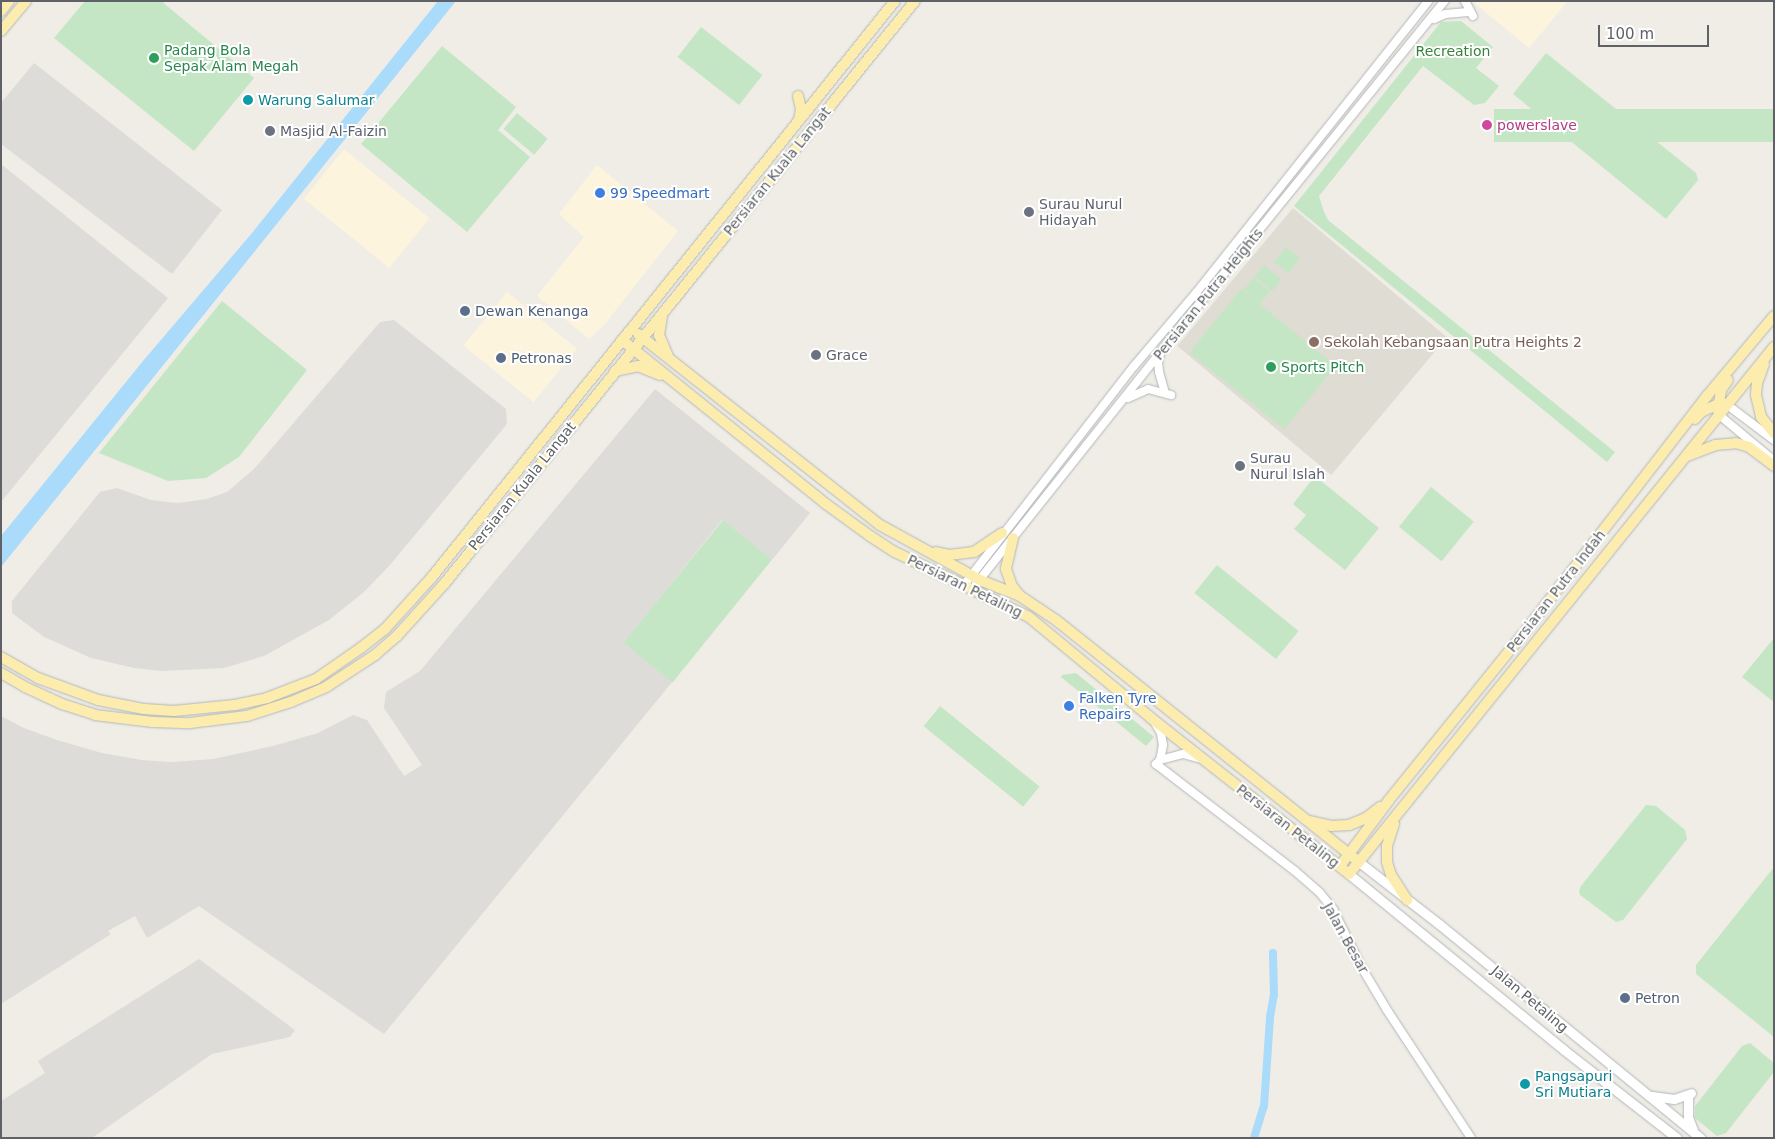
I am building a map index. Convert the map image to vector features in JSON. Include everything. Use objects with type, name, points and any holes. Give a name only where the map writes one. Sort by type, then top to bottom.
[{"type":"main road","points":[[1,11],[9,1]]},
{"type":"main road","points":[[1,31],[26,1]]},
{"type":"main road","name":"Persiaran Kuala Langat","points":[[1,657],[38,678],[68,691],[120,706],[174,711],[203,709],[267,698],[316,679],[385,629],[432,577],[895,1]]},
{"type":"main road","name":"Persiaran Kuala Langat","points":[[1,673],[40,694],[95,715],[153,722],[190,723],[237,717],[269,710],[326,687],[375,655],[418,613],[915,1]]},
{"type":"main road","points":[[796,125],[801,109],[799,97],[817,96],[823,91]]},
{"type":"main road","points":[[664,310],[659,330],[668,357]]},
{"type":"main road","name":"Persiaran Putra Indah","points":[[1340,866],[1389,800],[1569,575],[1662,454],[1774,316]]},
{"type":"main road","name":"Persiaran Petaling","points":[[632,329],[880,525],[975,577],[1020,596],[1056,620],[1359,862]]},
{"type":"main road","name":"Persiaran Petaling","points":[[622,340],[826,504],[870,536],[895,552],[1029,617],[1151,718],[1350,874]]},
{"type":"main road","points":[[1774,347],[1761,370],[1756,395],[1761,417],[1774,433]]},
{"type":"main road","name":"Persiaran Putra Indah","points":[[1350,874],[1634,523],[1721,407],[1774,347]]},
{"type":"main road","points":[[1662,454],[1701,412],[1721,407],[1721,390],[1740,364],[1745,350]]},
{"type":"main road","points":[[615,371],[638,366],[671,379]]},
{"type":"main road","points":[[1686,456],[1715,444],[1736,443],[1749,447],[1774,466]]},
{"type":"main road","points":[[1620,510],[1615,523],[1602,539],[1603,547],[1610,547],[1634,523]]},
{"type":"main road","points":[[477,521],[487,529]]},
{"type":"main road","points":[[925,550],[948,554],[974,552],[1002,533]]},
{"type":"main road","points":[[1014,538],[1006,569],[1012,586],[1020,596]]},
{"type":"main road","points":[[1569,575],[1590,557],[1595,557],[1595,565],[1580,590]]},
{"type":"main road","points":[[1305,819],[1331,826],[1349,825],[1366,818],[1389,800]]},
{"type":"main road","points":[[1402,810],[1389,837],[1386,857],[1391,875],[1407,900]]},
{"type":"main road","name":"Jalan Petaling","points":[[1359,862],[1697,1135]]},
{"type":"main road","name":"Jalan Petaling","points":[[1350,874],[1564,1050],[1677,1138]]},
{"type":"main road","points":[[1646,1095],[1674,1099],[1689,1094],[1688,1117],[1697,1135]]},
{"type":"street","name":"Persiaran Putra Heights","points":[[968,587],[1002,533],[1428,1]]},
{"type":"street","name":"Persiaran Putra Heights","points":[[975,577],[1014,538],[1162,351],[1446,1]]},
{"type":"street","points":[[1427,24],[1445,14],[1470,14],[1465,1]]},
{"type":"street","points":[[1162,351],[1158,362],[1164,390]]},
{"type":"street","points":[[1123,401],[1139,392],[1148,390],[1171,395]]},
{"type":"street","points":[[1721,407],[1774,440]]},
{"type":"street","points":[[1721,407],[1774,460]]},
{"type":"street","points":[[1151,718],[1163,738],[1160,760],[1175,755],[1191,754],[1210,765]]},
{"type":"street","name":"Jalan Besar","points":[[1160,760],[1156,764],[1295,871],[1327,901],[1387,1010],[1471,1138]]},
{"type":"shaded area","points":[[1472,1],[1567,1],[1567,2],[1529,48]]},
{"type":"shaded area","points":[[34,63],[222,210],[172,274],[1,144],[1,103]]},
{"type":"shaded area","points":[[344,149],[429,218],[389,268],[304,199]]},
{"type":"shaded area","points":[[1,164],[168,298],[1,502]]},
{"type":"shaded area","points":[[597,165],[678,231],[604,325],[589,339],[537,296],[584,237],[559,214]]},
{"type":"shaded area","name":"Sekolah Kebangsaan Putra Heights 2","points":[[1293,208],[1447,337],[1331,475],[1177,346]]},
{"type":"shaded area","points":[[507,292],[577,349],[534,402],[464,346]]},
{"type":"shaded area","points":[[394,320],[506,409],[507,424],[390,565],[364,592],[329,620],[264,656],[224,668],[162,671],[134,668],[91,658],[44,637],[12,613],[12,601],[100,492],[117,488],[151,500],[177,503],[207,499],[227,492],[254,469],[380,322]]},
{"type":"shaded area","points":[[655,389],[810,513],[772,560],[722,520],[624,643],[673,681],[384,1034],[199,906],[147,938],[135,916],[108,931],[111,934],[1,1004],[1,716],[24,728],[102,753],[142,760],[171,762],[213,759],[273,746],[318,733],[353,715],[367,720],[404,776],[422,765],[384,708],[386,692],[420,671]]},
{"type":"shaded area","points":[[199,959],[295,1030],[290,1037],[212,1054],[92,1138],[1,1138],[1,1101],[45,1073],[38,1061]]},
{"type":"green space","name":"Padang Bola Sepak Alam Megah","points":[[85,1],[161,1],[254,78],[194,151],[54,38]]},
{"type":"green space","name":"Recreation","points":[[1461,21],[1493,47],[1476,68],[1499,86],[1485,103],[1474,105],[1423,66],[1319,196],[1324,212],[1328,220],[1615,452],[1607,462],[1294,206],[1441,22]]},
{"type":"green space","points":[[701,27],[762,75],[739,105],[678,57]]},
{"type":"green space","points":[[442,46],[516,107],[498,130],[530,157],[467,232],[361,144]]},
{"type":"green space","name":"Recreation","points":[[1546,53],[1696,173],[1698,180],[1666,219],[1513,94]]},
{"type":"green space","points":[[1494,109],[1774,109],[1774,142],[1494,142]]},
{"type":"green space","points":[[517,113],[548,139],[534,155],[504,129]]},
{"type":"green space","points":[[1286,247],[1300,258],[1288,273],[1274,262]]},
{"type":"green space","points":[[1264,265],[1282,280],[1272,291],[1254,276]]},
{"type":"green space","points":[[1254,278],[1270,292],[1259,304],[1244,290]]},
{"type":"green space","points":[[1241,289],[1336,366],[1284,430],[1189,353]]},
{"type":"green space","points":[[222,301],[307,370],[239,457],[206,478],[168,481],[99,453]]},
{"type":"green space","points":[[1315,476],[1379,528],[1345,570],[1294,529],[1306,515],[1293,504]]},
{"type":"green space","points":[[1431,487],[1474,522],[1442,561],[1399,527]]},
{"type":"green space","points":[[723,520],[772,560],[673,682],[624,643]]},
{"type":"green space","points":[[1217,565],[1299,631],[1276,659],[1194,593]]},
{"type":"green space","points":[[1774,638],[1774,702],[1742,677]]},
{"type":"green space","points":[[1076,673],[1154,737],[1146,746],[1061,677],[1062,675]]},
{"type":"green space","points":[[940,706],[1039,787],[1023,807],[924,726]]},
{"type":"green space","points":[[1646,805],[1656,806],[1685,830],[1687,839],[1623,920],[1616,922],[1580,895],[1579,891]]},
{"type":"green space","points":[[1774,867],[1774,1037],[1696,974],[1696,965]]},
{"type":"green space","points":[[1750,1043],[1774,1063],[1774,1072],[1726,1133],[1717,1136],[1695,1118],[1695,1106],[1742,1046]]},
{"type":"water","points":[[438,1],[456,1],[1,567],[1,536],[143,361],[252,233]]},
{"type":"waterway","points":[[1254,1138],[1264,1106],[1270,1017],[1274,995],[1273,953]]},
{"type":"place","name":"Padang Bola Sepak Alam Megah","points":[[154,58]]},
{"type":"place","name":"Warung Salumar","points":[[248,100]]},
{"type":"place","name":"powerslave","points":[[1487,125]]},
{"type":"place","name":"Masjid Al-Faizin","points":[[270,131]]},
{"type":"place","name":"99 Speedmart","points":[[600,193]]},
{"type":"place","name":"Surau Nurul Hidayah","points":[[1029,212]]},
{"type":"place","name":"Dewan Kenanga","points":[[465,311]]},
{"type":"place","name":"Sekolah Kebangsaan Putra Heights 2","points":[[1314,342]]},
{"type":"place","name":"Grace","points":[[816,355]]},
{"type":"place","name":"Petronas","points":[[501,358]]},
{"type":"place","name":"Sports Pitch","points":[[1271,367]]},
{"type":"place","name":"Surau Nurul Islah","points":[[1240,466]]},
{"type":"place","name":"Falken Tyre Repairs","points":[[1069,706]]},
{"type":"place","name":"Petron","points":[[1625,998]]},
{"type":"place","name":"Pangsapuri Sri Mutiara","points":[[1525,1084]]}]
